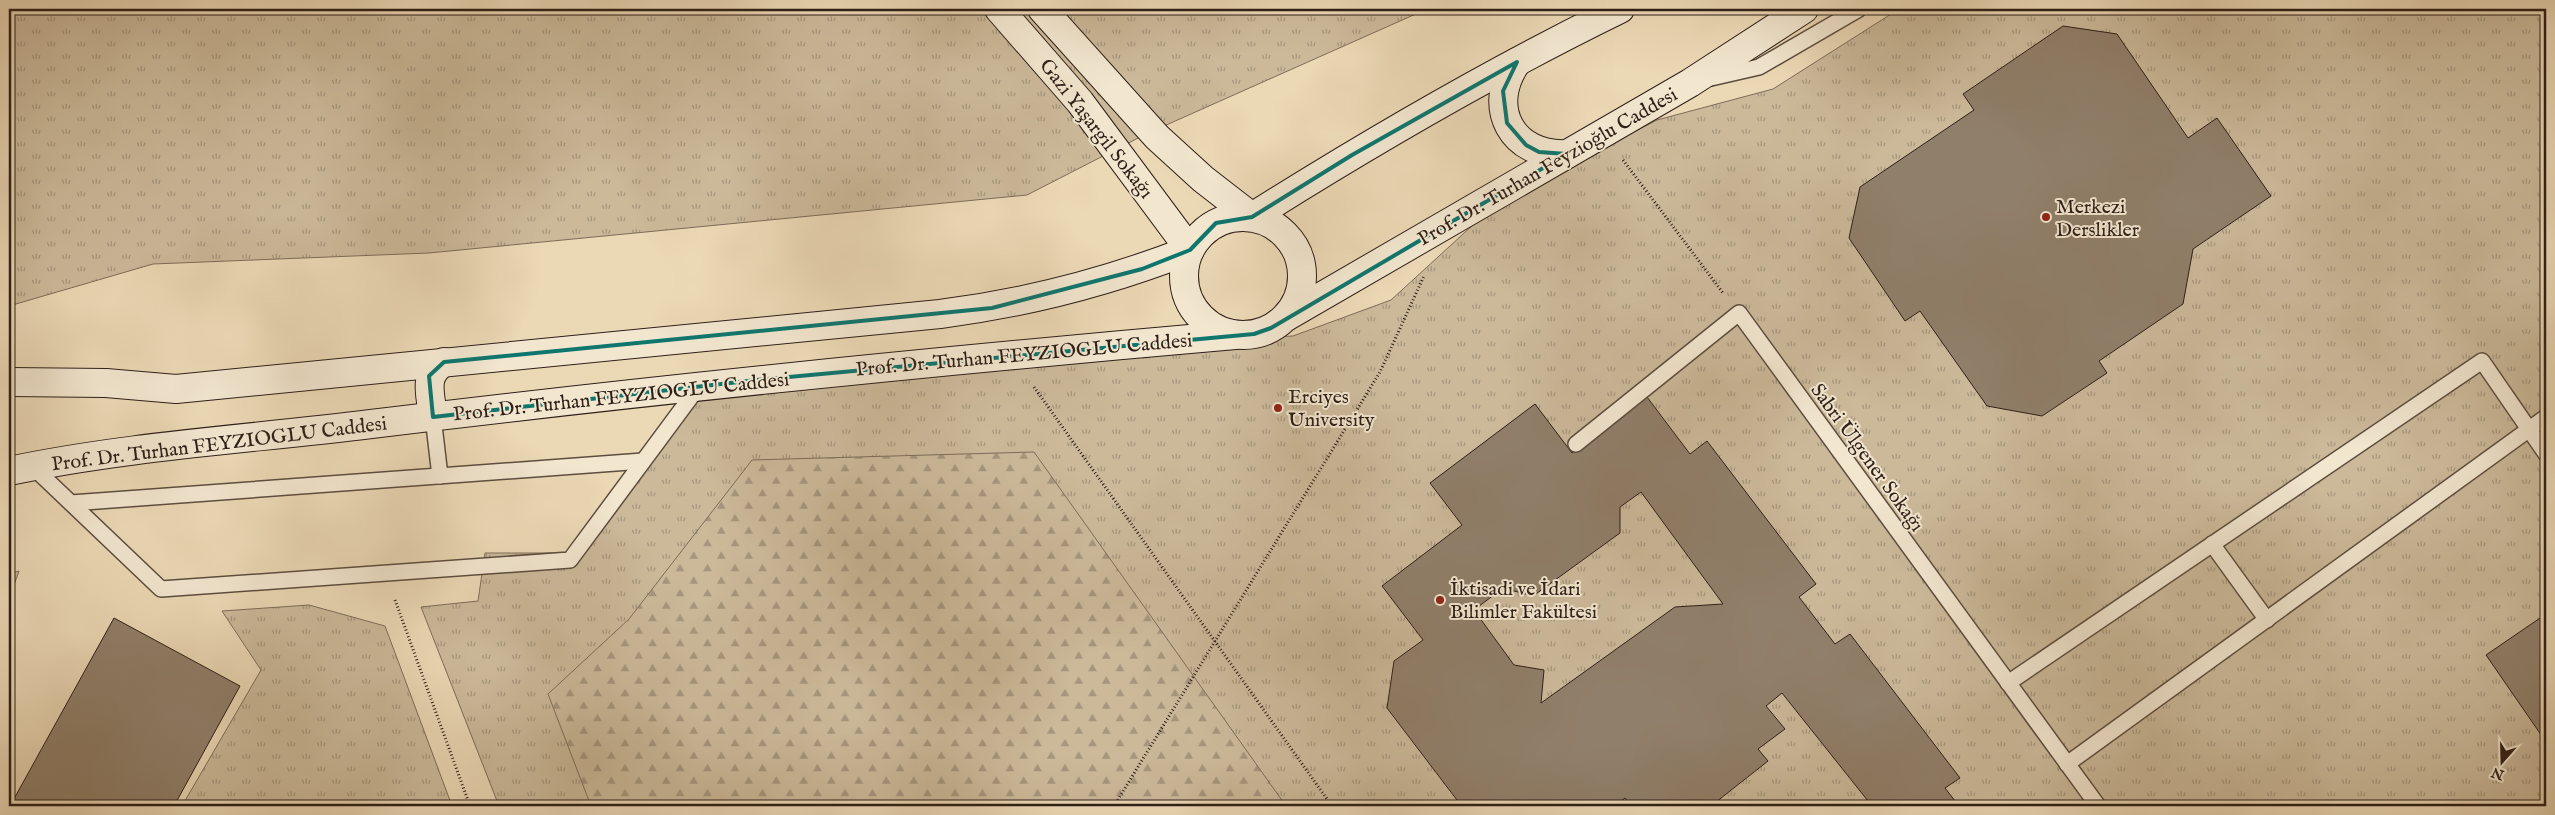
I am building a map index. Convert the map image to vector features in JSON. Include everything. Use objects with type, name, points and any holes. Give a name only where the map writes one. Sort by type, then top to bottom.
[{"type":"street","name":"Gazi Yaşargil Sokağı","points":[[999,9],[1080,102],[1190,250]]},
{"type":"street","name":"Gazi Yaşargil Sokağı","points":[[1042,9],[1157,137],[1203,179],[1252,217]]},
{"type":"street","points":[[1252,217],[1453,95],[1620,9]]},
{"type":"street","name":"Prof. Dr. Turhan Feyzioğlu Caddesi","points":[[1286,317],[1690,83],[1804,9]]},
{"type":"street","points":[[1517,62],[1507,75],[1502,91],[1502,107],[1507,123],[1516,136],[1533,148],[1553,155],[1568,154]]},
{"type":"street","points":[[1252,217],[1269,223],[1285,234],[1296,248],[1302,266],[1302,284],[1297,302],[1286,317],[1271,328],[1254,334],[1235,335],[1217,329],[1202,318],[1191,304],[1185,286],[1184,267],[1190,250],[1201,235],[1216,224],[1233,218],[1252,217]]},
{"type":"street","points":[[9,382],[106,383],[176,389],[992,308],[1093,284],[1190,250]]},
{"type":"street","name":"Prof. Dr. Turhan FEYZIOGLU Caddesi","points":[[20,468],[160,447],[274,436],[699,386],[1235,335]]},
{"type":"street","points":[[433,417],[429,376],[434,368],[444,362]]},
{"type":"lane","points":[[1690,83],[1759,67],[1859,9]]},
{"type":"lane","points":[[1576,444],[1739,313]]},
{"type":"lane","name":"Sabri Ülgener Sokağı","points":[[1739,313],[2098,806]]},
{"type":"lane","points":[[2008,683],[2482,361],[2546,454]]},
{"type":"lane","points":[[20,468],[71,502],[161,589],[570,560],[699,386]]},
{"type":"lane","points":[[433,417],[440,476]]},
{"type":"lane","points":[[2067,764],[2546,417]]},
{"type":"lane","points":[[71,502],[643,461]]},
{"type":"lane","points":[[2212,544],[2267,620]]},
{"type":"path","points":[[1603,134],[1739,313]]},
{"type":"path","points":[[1114,806],[1380,372],[1448,223]]},
{"type":"path","points":[[1012,356],[1332,806]]},
{"type":"path","points":[[386,573],[470,806]]},
{"type":"highlighted area","points":[[1517,62],[1503,91],[1507,123],[1526,145],[1539,152],[1567,154],[1271,328],[1254,334],[756,380],[433,417],[429,376],[444,362],[992,308],[1142,269],[1190,250],[1216,223],[1252,217],[1352,155]]},
{"type":"green space","points":[[9,9],[1427,9],[1146,134],[1027,195],[429,253],[153,264],[9,306]]},
{"type":"green space","name":"Erciyes University","points":[[1899,9],[2546,9],[2546,806],[499,806],[421,607],[478,601],[485,553],[571,553],[696,391],[1209,340],[1293,336],[1391,300],[1474,224],[1580,159],[1657,120],[1773,89]]},
{"type":"green space","points":[[1034,452],[1286,806],[591,806],[548,694],[629,619],[752,460]]},
{"type":"green space","points":[[19,571],[9,599],[9,574]]},
{"type":"green space","points":[[309,605],[385,626],[452,806],[182,806],[261,670],[222,611]]},
{"type":"building","name":"Merkezi Derslikler","points":[[2063,26],[2117,34],[2188,138],[2217,118],[2271,196],[2193,249],[2183,304],[2099,361],[2107,373],[2042,416],[1987,406],[1920,311],[1905,321],[1849,238],[1860,187],[1974,110],[1963,94]]},
{"type":"building","name":"İktisadi ve İdari Bilimler Fakültesi","points":[[1647,397],[1690,454],[1707,441],[1816,584],[1799,597],[1835,644],[1850,634],[1960,778],[1945,788],[1959,806],[1872,806],[1782,693],[1766,706],[1785,729],[1758,749],[1768,761],[1711,806],[1631,806],[1625,798],[1615,806],[1460,804],[1387,708],[1394,661],[1423,640],[1382,586],[1462,525],[1430,483],[1535,404],[1572,453]],"holes":[[[1641,492],[1723,604],[1675,607],[1541,703],[1544,670],[1514,665],[1474,610],[1503,588],[1533,596],[1620,533],[1620,507]]]},
{"type":"building","points":[[2546,614],[2546,742],[2486,655]]},
{"type":"building","points":[[114,618],[240,686],[174,806],[10,806]]},
{"type":"place","name":"Merkezi Derslikler","points":[[2046,217]]},
{"type":"place","name":"Erciyes University","points":[[1278,408]]},
{"type":"place","name":"İktisadi ve İdari Bilimler Fakültesi","points":[[1440,600]]}]
